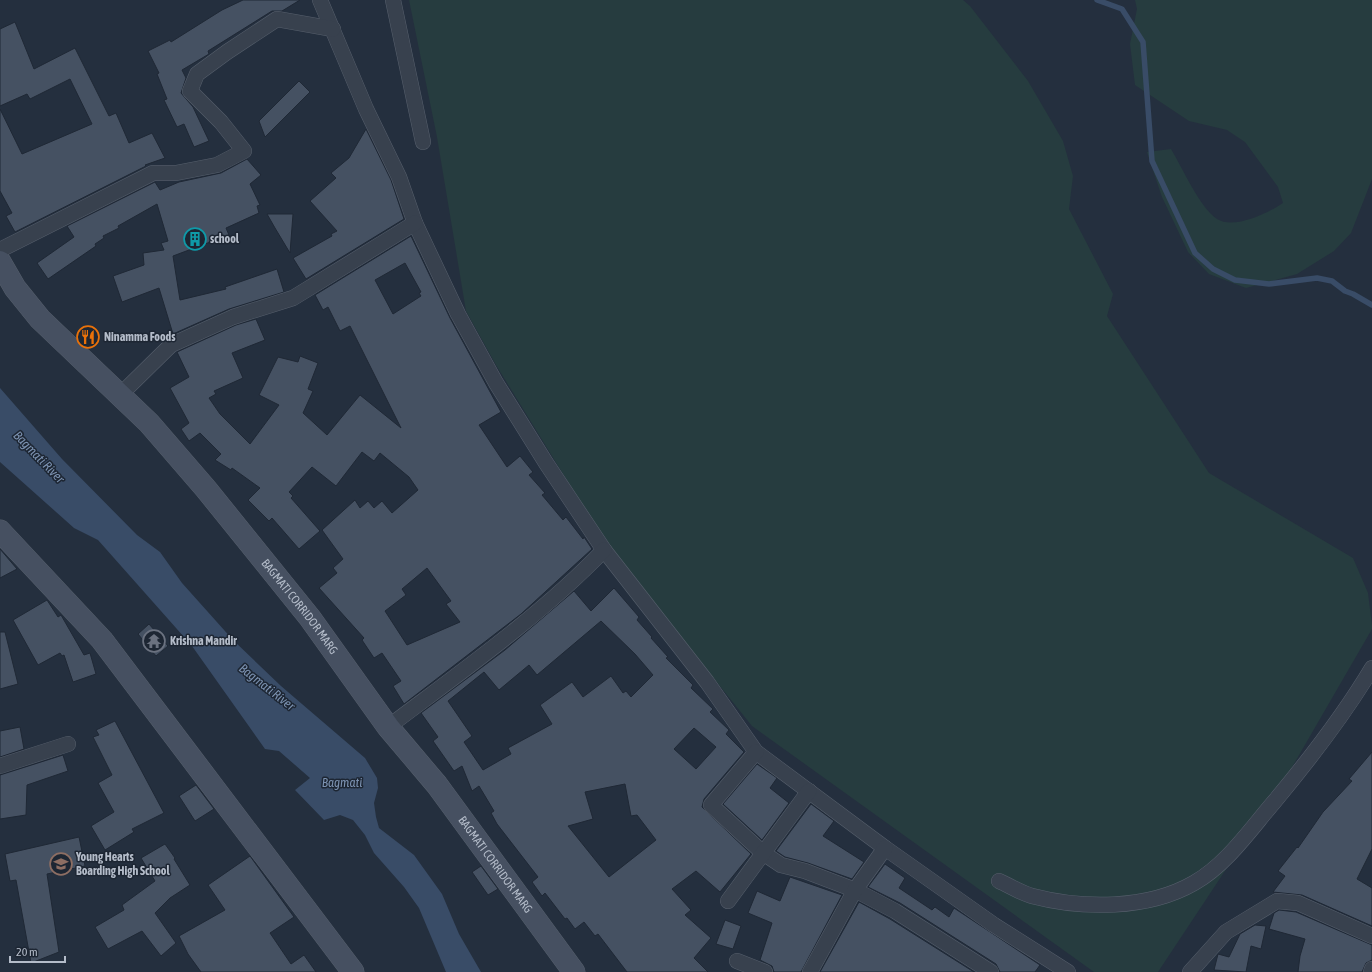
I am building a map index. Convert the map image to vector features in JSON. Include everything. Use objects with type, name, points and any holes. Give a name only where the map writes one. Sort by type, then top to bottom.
[{"type":"street","points":[[320,0],[366,109],[399,177],[415,223],[458,314],[496,384],[604,550],[707,682],[756,752],[885,848],[994,925],[1068,972]]},
{"type":"street","points":[[393,0],[424,142]]},
{"type":"street","points":[[0,250],[153,173],[176,173],[217,165],[244,151],[220,122],[190,91],[197,74],[277,19],[333,29]]},
{"type":"street","points":[[120,395],[171,345],[234,317],[293,298],[415,223]]},
{"type":"street","name":"BAGMATI CORRIDOR MARG","points":[[0,262],[15,288],[40,319],[149,423],[211,496],[310,618],[388,727],[437,785],[574,972]]},
{"type":"street","points":[[0,531],[102,640],[353,972]]},
{"type":"street","points":[[388,727],[490,649],[582,573],[604,550]]},
{"type":"street","points":[[999,881],[1031,896],[1078,905],[1117,905],[1155,899],[1194,883],[1223,861],[1292,780],[1325,737],[1372,668]]},
{"type":"street","points":[[0,766],[68,744]]},
{"type":"street","points":[[756,752],[711,804],[763,853],[781,865],[805,871],[854,890],[895,912],[991,972]]},
{"type":"street","points":[[728,901],[808,791]]},
{"type":"street","points":[[810,972],[854,890],[885,848]]},
{"type":"street","points":[[1190,972],[1226,932],[1277,902],[1298,903],[1372,936]]},
{"type":"street","points":[[737,961],[765,972]]},
{"type":"green space","points":[[409,0],[963,0],[970,6],[1028,81],[1063,141],[1073,176],[1069,209],[1113,294],[1107,316],[1209,473],[1353,558],[1368,593],[1372,629],[1280,788],[1158,972],[1094,972],[752,726],[608,547],[496,365],[466,311],[437,137]]},
{"type":"green space","points":[[1135,0],[1372,0],[1372,179],[1351,233],[1334,251],[1297,274],[1246,288],[1209,274],[1188,252],[1162,197],[1147,152],[1171,149],[1204,206],[1217,219],[1224,222],[1232,223],[1251,219],[1283,203],[1278,187],[1245,142],[1227,130],[1189,121],[1135,85],[1130,44],[1137,9]]},
{"type":"water","name":"Bagmati","points":[[0,388],[62,459],[137,535],[160,552],[182,583],[233,640],[281,686],[365,758],[377,778],[378,788],[374,803],[379,828],[414,855],[442,894],[459,934],[481,972],[446,972],[419,908],[404,887],[374,853],[365,835],[353,820],[340,815],[324,820],[295,790],[310,778],[279,751],[265,749],[192,646],[98,540],[74,528],[0,462]]},
{"type":"building","points":[[243,0],[300,0],[282,11],[272,11],[208,51],[209,54],[182,70],[186,78],[181,93],[193,107],[209,141],[194,147],[184,124],[177,127],[164,100],[167,99],[157,74],[159,73],[148,51],[170,40],[171,42],[222,10]]},
{"type":"building","points":[[15,22],[34,69],[75,48],[109,116],[116,113],[129,143],[152,133],[165,158],[145,165],[146,166],[15,232],[6,216],[12,213],[0,191],[0,109],[22,154],[92,124],[70,79],[30,99],[27,94],[0,106],[0,29]]},
{"type":"building","points":[[299,81],[310,92],[265,137],[259,121]]},
{"type":"building","points":[[366,129],[391,180],[404,219],[306,279],[293,258],[332,236],[331,234],[337,231],[310,201],[336,178],[331,173],[349,158]]},
{"type":"building","points":[[247,159],[261,175],[250,184],[260,205],[257,206],[259,213],[226,228],[229,235],[173,256],[180,300],[226,289],[225,287],[277,269],[284,292],[229,309],[173,334],[159,288],[122,302],[113,276],[144,265],[143,253],[164,250],[161,243],[168,241],[157,204],[118,226],[119,228],[103,236],[104,238],[95,244],[96,246],[48,279],[37,263],[74,237],[67,226],[155,182],[160,190],[179,182],[221,173]]},
{"type":"building","points":[[267,214],[293,214],[290,253],[275,228]]},
{"type":"building","points":[[411,236],[450,318],[501,412],[479,425],[507,467],[520,456],[533,472],[529,475],[545,493],[542,495],[563,520],[566,517],[583,539],[584,537],[592,549],[521,614],[404,704],[393,686],[401,681],[382,653],[374,658],[362,640],[364,638],[319,588],[337,573],[333,568],[343,559],[322,530],[355,500],[360,508],[368,501],[374,508],[382,501],[392,513],[418,490],[409,477],[380,453],[374,461],[362,452],[336,486],[312,467],[289,492],[293,496],[291,498],[320,531],[299,549],[272,518],[269,521],[248,500],[260,488],[232,468],[231,470],[215,460],[221,454],[200,433],[189,441],[181,429],[189,423],[170,388],[189,377],[177,352],[236,325],[256,319],[265,340],[232,353],[243,378],[214,391],[216,394],[209,398],[220,414],[250,444],[279,405],[259,395],[278,357],[298,362],[300,356],[318,363],[308,389],[313,391],[303,413],[327,435],[360,395],[401,428],[350,326],[340,331],[328,307],[323,310],[315,295]],"holes":[[[405,263],[421,292],[419,293],[421,296],[393,314],[375,280]],[[427,568],[451,601],[446,604],[460,622],[407,645],[385,611],[406,595],[402,589]]]},
{"type":"building","points":[[0,549],[17,569],[0,578]]},
{"type":"building","points":[[614,588],[639,617],[637,620],[668,657],[666,658],[693,685],[691,688],[713,709],[710,712],[729,730],[726,734],[744,752],[704,799],[702,807],[751,854],[720,892],[696,871],[672,889],[691,910],[685,915],[711,938],[694,958],[708,972],[627,972],[598,934],[595,936],[584,922],[575,929],[567,918],[565,919],[545,893],[542,896],[532,882],[538,877],[497,824],[491,813],[494,811],[479,786],[472,791],[462,766],[454,771],[433,741],[438,737],[421,713],[505,650],[574,591],[591,611]],"holes":[[[601,621],[635,654],[653,675],[631,697],[626,691],[623,693],[611,676],[583,697],[572,682],[540,705],[552,724],[508,748],[511,754],[483,770],[464,742],[472,736],[448,701],[484,672],[499,690],[529,665],[537,675]],[[694,728],[716,747],[696,769],[674,749]],[[625,784],[631,816],[637,815],[656,840],[609,877],[568,826],[593,819],[585,792]]]},
{"type":"building","points":[[47,600],[58,617],[61,615],[84,655],[90,653],[96,674],[73,682],[64,655],[62,656],[60,653],[38,665],[13,620]]},
{"type":"building","points":[[149,624],[168,646],[156,656],[138,634]]},
{"type":"building","points":[[0,632],[5,632],[18,684],[0,689]]},
{"type":"building","points":[[115,721],[164,813],[132,829],[134,832],[105,850],[91,826],[114,812],[98,783],[112,775],[93,737],[99,735],[96,730]]},
{"type":"building","points":[[20,727],[24,749],[0,757],[0,731]]},
{"type":"building","points":[[1372,752],[1372,849],[1357,879],[1372,888],[1372,926],[1302,895],[1273,892],[1285,876],[1278,871],[1297,847],[1298,848],[1323,812],[1352,781],[1349,779]]},
{"type":"building","points":[[63,755],[68,771],[27,785],[26,815],[0,819],[0,775]]},
{"type":"building","points":[[757,764],[777,778],[770,788],[789,803],[762,840],[723,804]]},
{"type":"building","points":[[196,785],[214,809],[195,821],[179,796]]},
{"type":"building","points":[[811,804],[834,821],[823,836],[864,862],[852,879],[808,863],[785,857],[776,851]]},
{"type":"building","points":[[79,837],[85,866],[47,874],[59,952],[31,963],[16,880],[10,881],[5,854]]},
{"type":"building","points":[[165,844],[175,858],[174,859],[190,885],[170,898],[155,913],[176,943],[161,956],[142,931],[108,949],[95,927],[124,910],[122,905],[155,881],[141,858]]},
{"type":"building","points":[[250,856],[294,917],[270,933],[291,964],[304,955],[316,972],[201,972],[188,954],[179,936],[225,910],[208,885]]},
{"type":"building","points":[[885,864],[905,878],[899,888],[932,910],[935,907],[949,917],[954,908],[1040,965],[1035,972],[1000,972],[996,964],[900,903],[868,887]]},
{"type":"building","points":[[481,866],[498,889],[488,895],[472,872]]},
{"type":"building","points":[[790,877],[842,895],[801,972],[774,972],[772,966],[760,960],[772,923],[748,913],[757,891],[780,901]]},
{"type":"building","points":[[859,902],[890,919],[974,972],[820,972]]},
{"type":"building","points":[[1279,910],[1296,912],[1372,945],[1372,960],[1366,963],[1362,972],[1298,972],[1300,956],[1305,939],[1269,929],[1274,913]]},
{"type":"building","points":[[725,920],[741,926],[733,949],[716,944]]},
{"type":"building","points":[[1255,925],[1266,926],[1261,949],[1251,946],[1246,972],[1214,970],[1218,954],[1229,957],[1240,934]]},
{"type":"waterway","points":[[1097,0],[1122,9],[1143,42],[1152,161],[1195,253],[1213,269],[1235,280],[1269,284],[1317,278],[1332,281],[1345,291],[1372,305]]},
{"type":"place","name":"school","points":[[195,239]]},
{"type":"place","name":"Ninamma Foods","points":[[88,337]]},
{"type":"place","name":"Krishna Mandir","points":[[154,641]]},
{"type":"place","name":"Young Hearts Boarding High School","points":[[61,864]]},
{"type":"water label","name":"Bagmati River","points":[[39,457]]},
{"type":"water label","name":"Bagmati River","points":[[267,687]]}]
